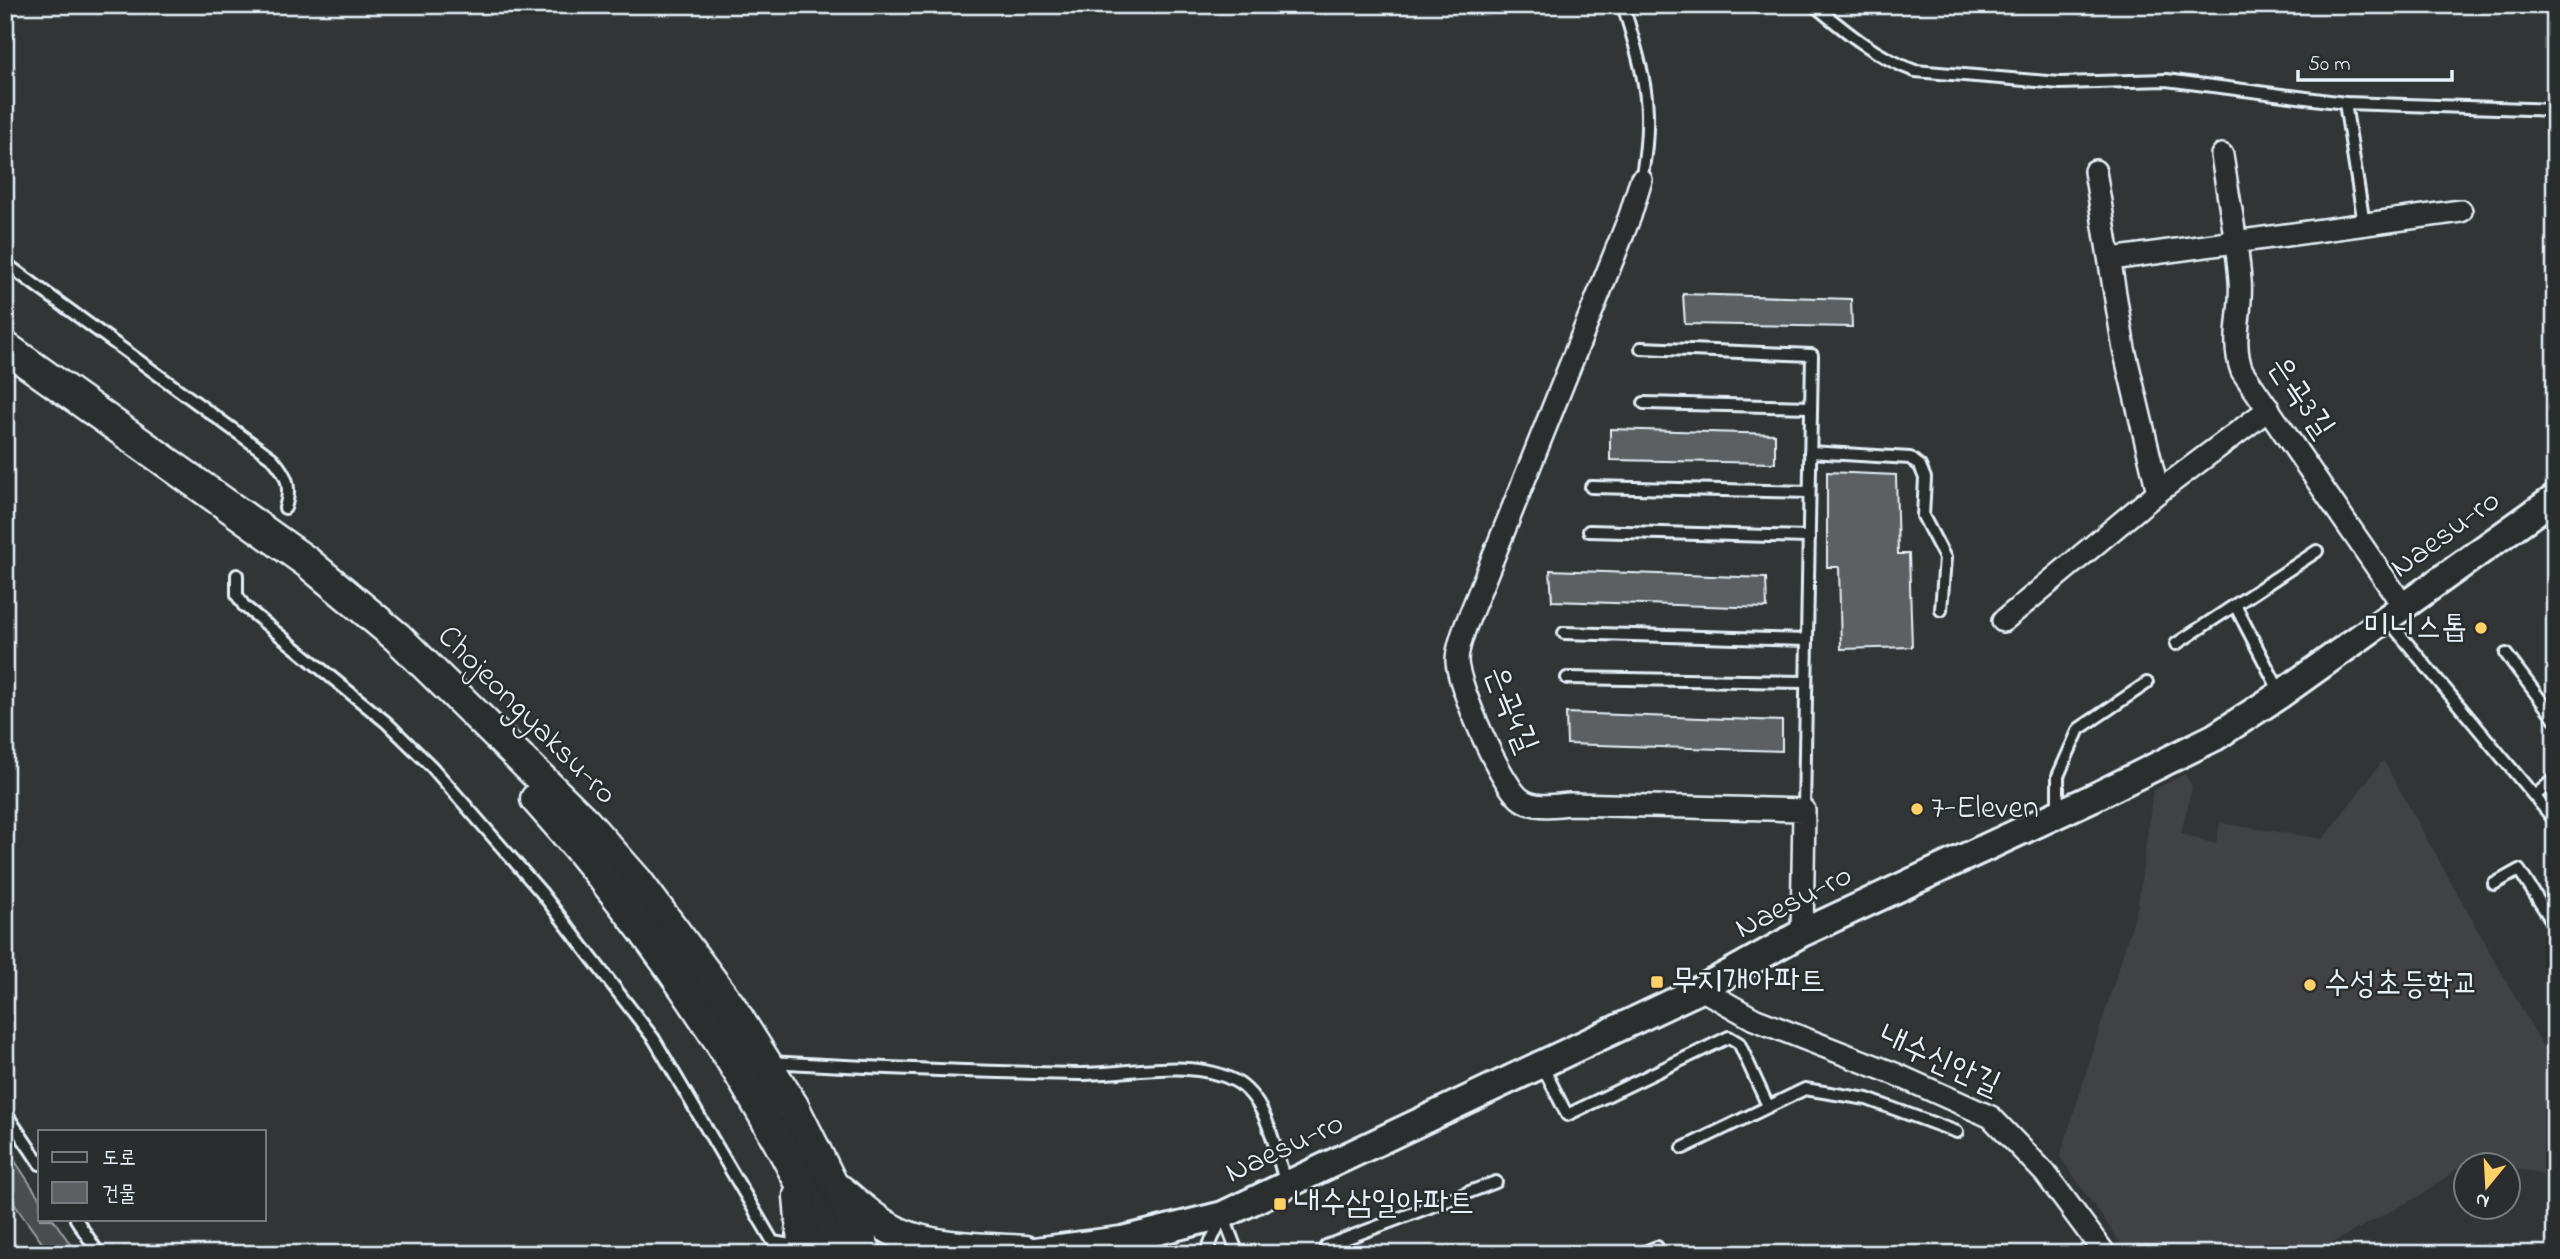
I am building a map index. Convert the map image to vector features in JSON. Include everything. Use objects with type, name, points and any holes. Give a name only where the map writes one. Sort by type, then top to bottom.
[{"type":"main road","name":"Chojeongyaksu-ro","points":[[5,347],[307,562],[397,637],[585,822],[637,881],[731,1007],[793,1106],[836,1186],[867,1254]]},
{"type":"main road","name":"Chojeongyaksu-ro","points":[[5,372],[294,578],[368,635],[470,728],[545,809],[626,905],[746,1080],[797,1174],[835,1254]]},
{"type":"main road","points":[[797,1174],[804,1250]]},
{"type":"main road","points":[[836,1186],[875,1218],[899,1233],[939,1244],[1019,1253]]},
{"type":"street","name":"은곡3길","points":[[2222,155],[2241,283],[2236,356],[2242,371],[2269,409],[2395,613]]},
{"type":"street","points":[[2095,171],[2124,349],[2158,492]]},
{"type":"street","name":"은곡4길","points":[[1641,180],[1630,216],[1466,625],[1457,661],[1461,678],[1497,767],[1512,791],[1524,802],[1540,806],[1570,804],[1804,810]]},
{"type":"street","points":[[2111,258],[2461,211]]},
{"type":"street","points":[[2003,621],[2158,492],[2269,409]]},
{"type":"street","name":"Naesu-ro","points":[[1019,1253],[1122,1240],[1223,1215],[1701,989],[1802,933],[2059,814],[2214,737],[2281,694],[2555,498]]},
{"type":"street","points":[[1802,933],[1804,810]]},
{"type":"street","name":"내수신안길","points":[[1701,989],[1754,1019],[1895,1074],[1992,1117],[2045,1173],[2105,1254]]},
{"type":"lane","points":[[1623,5],[1648,98],[1650,125],[1641,180]]},
{"type":"lane","points":[[1814,5],[1872,50],[1893,63],[1915,71],[2060,83],[2166,80],[2345,103],[2555,110]]},
{"type":"lane","points":[[2345,103],[2364,224]]},
{"type":"lane","points":[[5,263],[272,458],[286,474],[290,492],[285,508]]},
{"type":"lane","points":[[1641,348],[1812,355],[1804,810]]},
{"type":"lane","points":[[1644,403],[1811,407]]},
{"type":"lane","points":[[1810,452],[1910,458],[1920,466],[1925,478],[1923,516],[1945,558],[1941,610]]},
{"type":"lane","points":[[1591,488],[1809,492]]},
{"type":"lane","points":[[1589,531],[1809,537]]},
{"type":"lane","points":[[2176,643],[2317,551]]},
{"type":"lane","points":[[237,575],[237,595],[244,606],[395,731],[432,767],[541,892],[654,1039],[726,1158],[768,1236],[773,1242],[804,1250]]},
{"type":"lane","points":[[2235,605],[2281,694]]},
{"type":"lane","points":[[2395,613],[2555,821]]},
{"type":"lane","points":[[1564,633],[1807,640]]},
{"type":"lane","points":[[2506,654],[2555,719]]},
{"type":"lane","points":[[1567,678],[1806,682]]},
{"type":"lane","points":[[2059,814],[2058,776],[2078,729],[2147,683]]},
{"type":"lane","points":[[2536,795],[2555,778]]},
{"type":"lane","points":[[2494,884],[2519,870],[2555,926]]},
{"type":"lane","points":[[1541,1063],[1567,1115],[1729,1037],[1738,1042],[1768,1106]]},
{"type":"lane","points":[[765,1061],[923,1072],[1118,1074],[1176,1068],[1202,1070],[1234,1081],[1250,1092],[1259,1106],[1287,1186]]},
{"type":"lane","points":[[1683,1148],[1805,1089],[1867,1099],[1957,1132]]},
{"type":"lane","points":[[5,1112],[38,1161]]},
{"type":"lane","points":[[1329,1254],[1325,1246],[1496,1182]]},
{"type":"lane","points":[[1205,1254],[1223,1215]]},
{"type":"lane","points":[[1223,1215],[1238,1254]]},
{"type":"lane","points":[[77,1220],[99,1254]]},
{"type":"lane","points":[[1640,1254],[1657,1247]]},
{"type":"path","points":[[1716,1254],[1725,1254]]},
{"type":"shaded area","name":"수성초등학교","points":[[2383,760],[2555,1068],[2555,1181],[2536,1172],[2522,1170],[2522,1150],[2452,1150],[2452,1172],[2421,1195],[2311,1254],[2128,1254],[2060,1157],[2138,905],[2153,790],[2185,774],[2192,787],[2181,834],[2216,844],[2220,823],[2323,839]]},
{"type":"shaded area","points":[[5,1146],[38,1196],[38,1220],[54,1220],[77,1254],[50,1254],[5,1191]]},
{"type":"building","points":[[1683,294],[1851,299],[1852,327],[1685,324]]},
{"type":"building","points":[[1610,429],[1775,434],[1775,463],[1610,460]]},
{"type":"building","points":[[1827,472],[1896,475],[1898,554],[1909,554],[1912,647],[1841,649],[1839,567],[1827,567]]},
{"type":"building","points":[[1550,570],[1766,578],[1767,608],[1552,601]]},
{"type":"building","points":[[1566,713],[1782,721],[1782,751],[1567,744]]},
{"type":"place","name":"미니스톱","points":[[2481,628]]},
{"type":"place","name":"7-Eleven","points":[[1917,809]]},
{"type":"place","name":"무지개아파트","points":[[1657,982]]},
{"type":"place","name":"수성초등학교","points":[[2310,985]]},
{"type":"place","name":"내수삼일아파트","points":[[1280,1204]]}]
